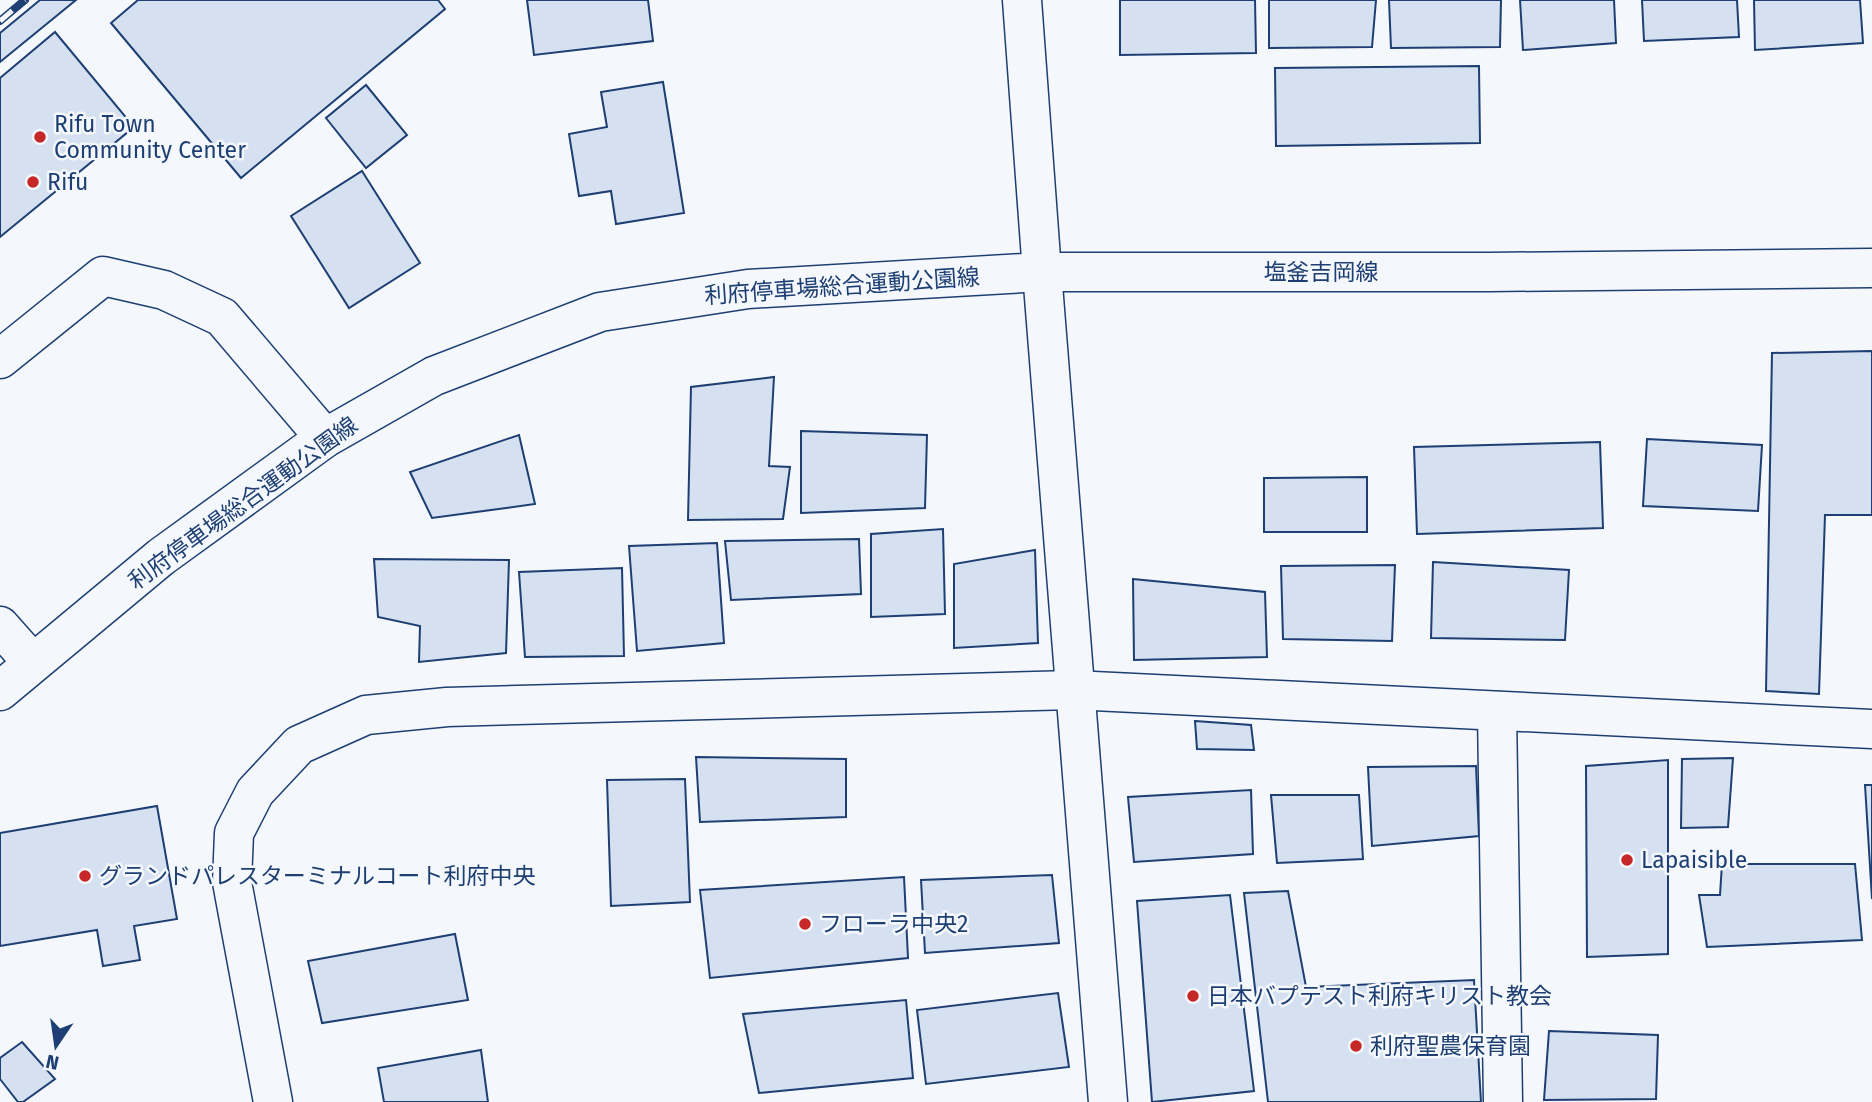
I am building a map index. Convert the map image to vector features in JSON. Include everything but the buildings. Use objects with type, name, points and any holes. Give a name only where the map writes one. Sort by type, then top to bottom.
[{"type":"street","points":[[1022,0],[1073,690],[1108,1102]]},
{"type":"street","name":"塩釜吉岡線","points":[[1042,272],[1490,272],[1872,268]]},
{"type":"street","name":"利府停車場総合運動公園線","points":[[0,691],[161,558],[325,438],[434,376],[600,312],[748,289],[1042,272]]},
{"type":"street","points":[[0,359],[103,276],[164,290],[222,317],[325,438]]},
{"type":"street","points":[[0,626],[32,662]]},
{"type":"street","points":[[273,1102],[232,881],[234,833],[255,792],[299,746],[366,715],[447,707],[1073,690],[1872,729]]},
{"type":"street","points":[[1497,711],[1503,1102]]},
{"type":"railway","points":[[0,21],[25,0]]},
{"type":"place","name":"Rifu Town Community Center","points":[[40,137]]},
{"type":"place","name":"Rifu","points":[[33,182]]},
{"type":"place","name":"Lapaisible","points":[[1627,860]]},
{"type":"place","name":"グランドパレスターミナルコート利府中央","points":[[85,876]]},
{"type":"place","name":"フローラ中央2","points":[[805,924]]},
{"type":"place","name":"日本バプテスト利府キリスト教会","points":[[1193,996]]},
{"type":"place","name":"利府聖農保育園","points":[[1356,1046]]}]
